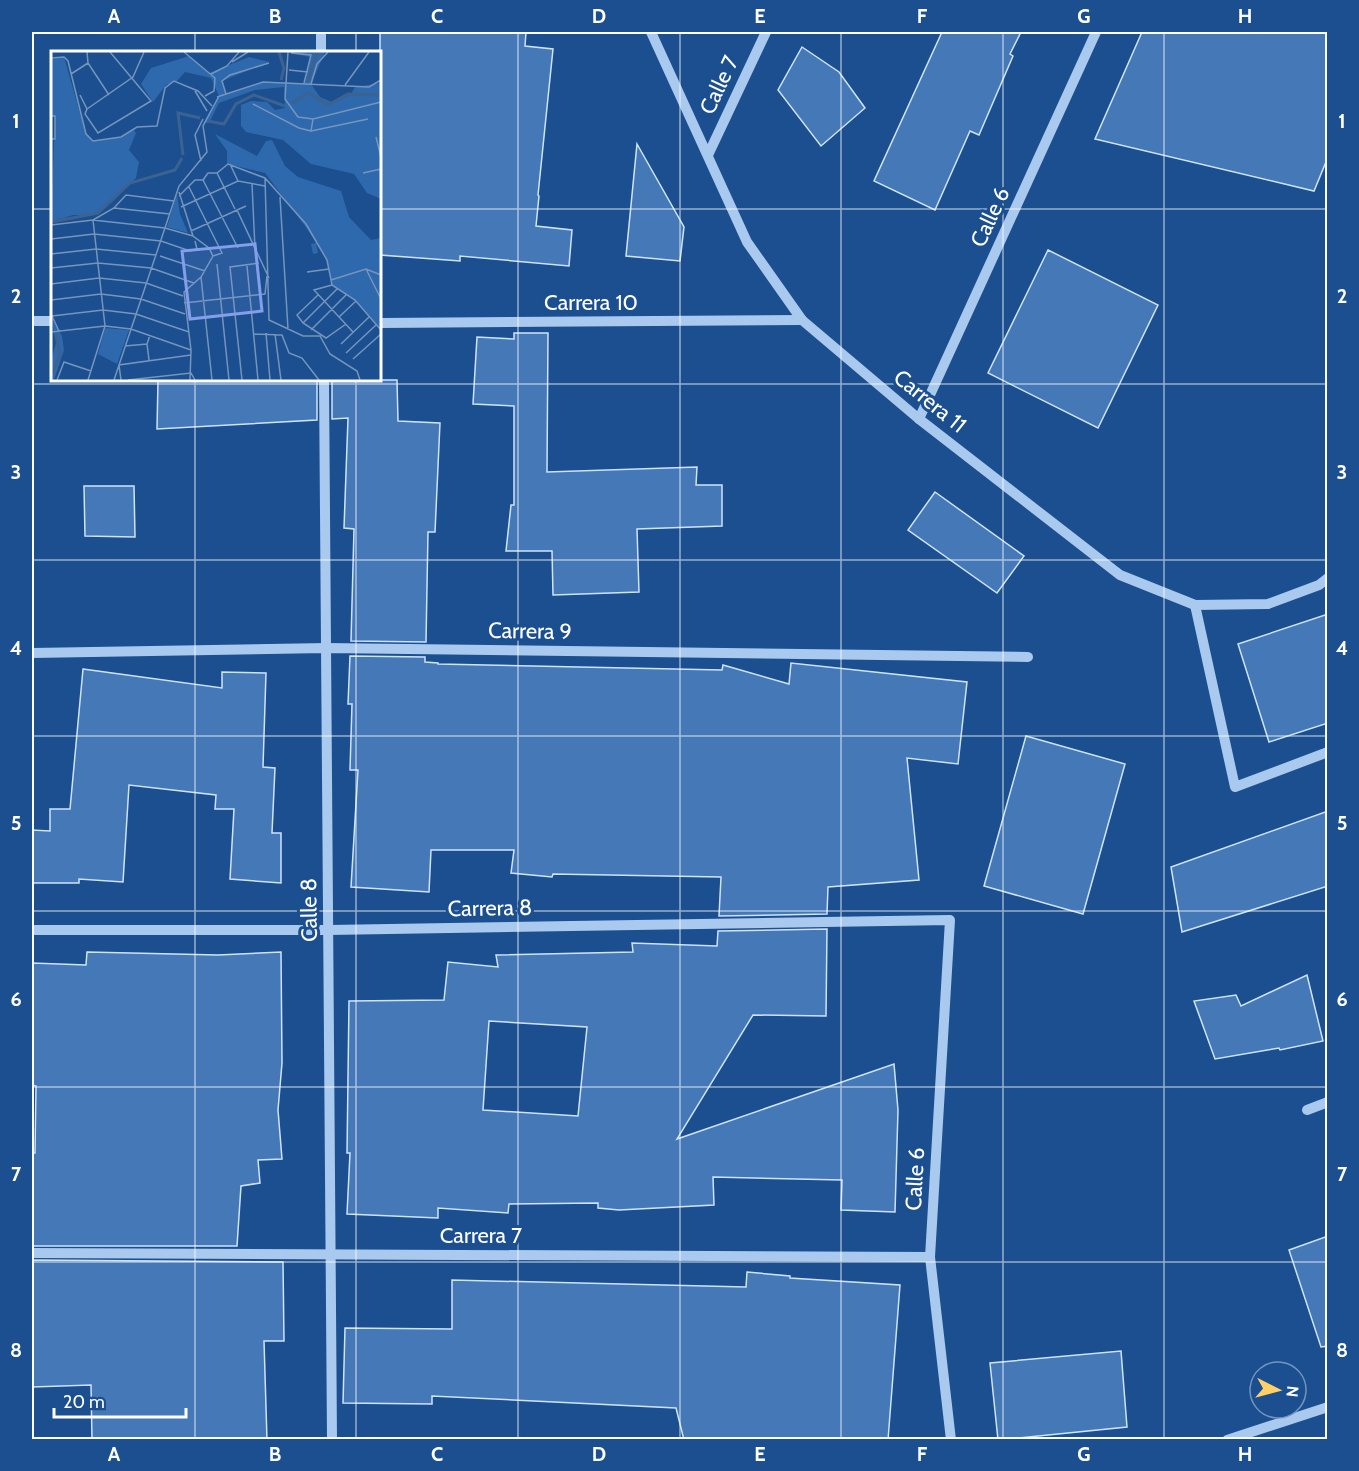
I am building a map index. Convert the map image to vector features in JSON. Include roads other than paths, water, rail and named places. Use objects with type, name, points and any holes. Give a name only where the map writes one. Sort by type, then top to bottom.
[{"type":"street","points":[[321,32],[321,51]]},
{"type":"street","name":"Carrera 11","points":[[651,32],[747,243],[802,320],[919,419],[1120,575],[1195,605],[1268,604],[1319,585],[1328,578]]},
{"type":"street","name":"Calle 7","points":[[708,155],[765,32]]},
{"type":"street","name":"Calle 6","points":[[919,419],[1096,32]]},
{"type":"street","name":"Carrera 10","points":[[381,323],[802,320]]},
{"type":"street","points":[[32,321],[51,321]]},
{"type":"street","name":"Calle 8","points":[[324,381],[332,1440]]},
{"type":"street","points":[[1195,605],[1235,787],[1328,752]]},
{"type":"street","name":"Carrera 9","points":[[32,652],[326,648],[1028,657]]},
{"type":"street","name":"Calle 6","points":[[950,920],[930,1257],[951,1440]]},
{"type":"street","name":"Carrera 8","points":[[32,930],[328,930],[950,920]]},
{"type":"street","points":[[1307,1110],[1328,1102]]},
{"type":"street","name":"Carrera 7","points":[[32,1253],[930,1257]]},
{"type":"street","points":[[1227,1440],[1328,1407]]}]
